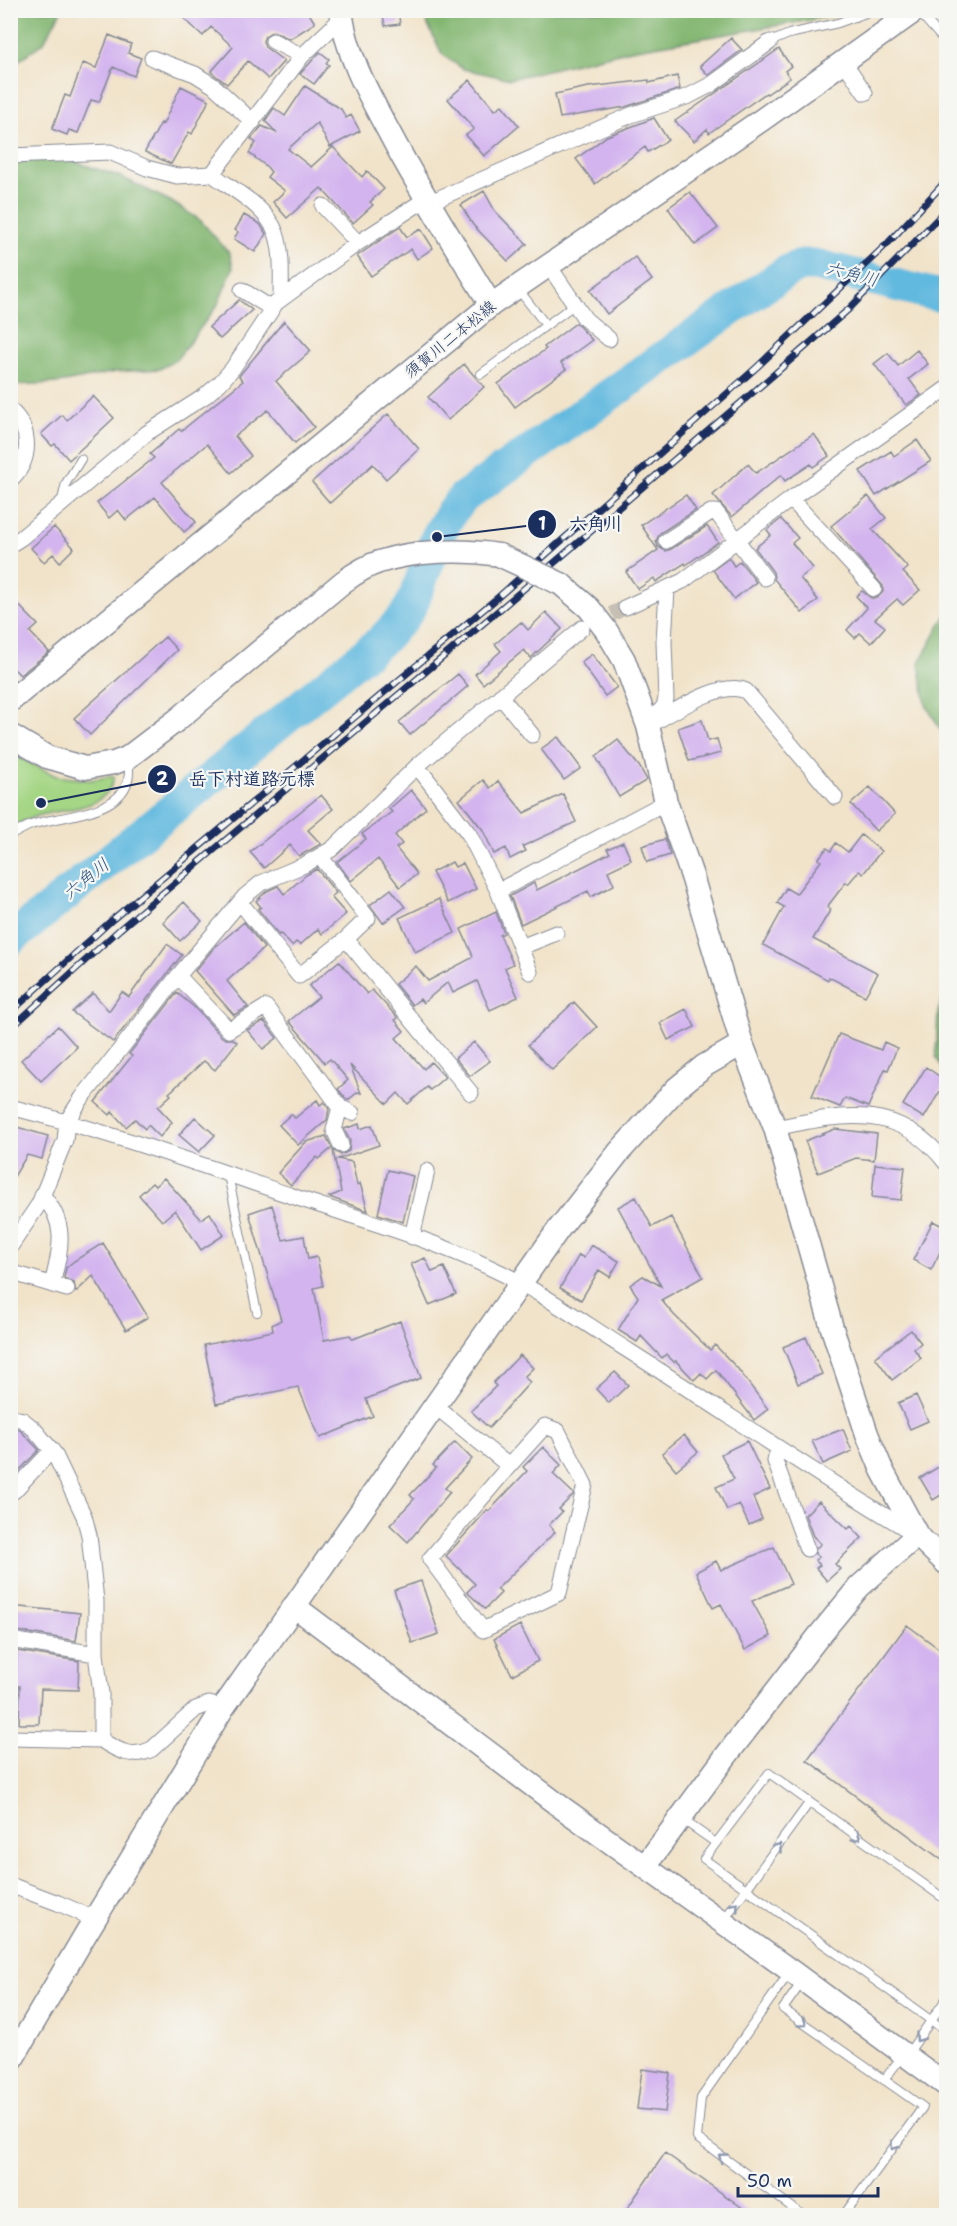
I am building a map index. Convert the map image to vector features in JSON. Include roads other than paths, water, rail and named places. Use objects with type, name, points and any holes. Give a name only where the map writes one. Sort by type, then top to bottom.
[{"type":"street","name":"須賀川二本松線","points":[[10,701],[491,305],[916,10]]},
{"type":"street","points":[[212,174],[302,57],[341,14]]},
{"type":"street","points":[[341,14],[363,84],[427,201],[491,305]]},
{"type":"street","points":[[273,41],[302,57]]},
{"type":"street","points":[[10,545],[147,433],[187,409],[220,383],[233,368],[276,303],[358,243],[427,201],[631,115],[689,96],[712,84],[770,42]]},
{"type":"street","points":[[152,58],[195,74],[214,86],[252,122]]},
{"type":"street","points":[[844,62],[865,93]]},
{"type":"street","points":[[10,156],[110,152],[147,168],[177,176],[212,174],[255,205],[268,218],[276,233],[280,255],[276,303]]},
{"type":"street","points":[[323,206],[358,243]]},
{"type":"street","points":[[549,266],[585,319],[609,339]]},
{"type":"street","points":[[242,290],[276,303]]},
{"type":"street","points":[[626,608],[683,581],[791,499],[946,389]]},
{"type":"street","points":[[10,410],[22,422],[27,443],[21,470],[10,480]]},
{"type":"street","points":[[791,499],[874,589]]},
{"type":"street","points":[[666,541],[711,512],[716,512],[765,578]]},
{"type":"street","points":[[10,735],[47,757],[85,768],[114,763],[127,758],[177,720],[343,582],[379,562],[403,556],[451,551],[477,551],[499,555],[561,584],[589,608],[624,660],[648,726],[666,802],[693,876],[742,1044],[775,1128],[832,1328],[867,1434],[882,1470],[917,1535]]},
{"type":"street","points":[[648,726],[664,706],[666,699],[664,641],[667,590]]},
{"type":"street","points":[[10,1247],[39,1204],[66,1140],[67,1121],[82,1098],[178,976],[251,890],[261,883],[320,856],[341,841],[417,766],[582,628]]},
{"type":"street","points":[[648,726],[706,694],[740,688],[746,691],[835,797]]},
{"type":"street","points":[[500,696],[532,735]]},
{"type":"street","points":[[417,766],[469,834],[498,891],[530,972]]},
{"type":"street","points":[[498,891],[666,802]]},
{"type":"street","points":[[240,902],[299,976],[346,939],[368,918],[320,856]]},
{"type":"street","points":[[521,947],[556,933]]},
{"type":"street","points":[[346,939],[471,1093]]},
{"type":"street","points":[[178,976],[229,1030],[266,1007],[346,1110],[334,1130],[340,1145]]},
{"type":"street","points":[[10,2063],[223,1708],[521,1284],[601,1174],[645,1122],[677,1088],[704,1066],[742,1044]]},
{"type":"street","points":[[10,1107],[67,1121],[412,1237],[490,1267],[692,1391],[778,1449],[917,1535],[946,1563]]},
{"type":"street","points":[[775,1128],[827,1118],[858,1117],[895,1122],[915,1132],[946,1163]]},
{"type":"street","points":[[412,1237],[427,1172]]},
{"type":"street","points":[[42,1195],[51,1205],[60,1231],[61,1246],[52,1285]]},
{"type":"street","points":[[10,1272],[67,1289]]},
{"type":"street","points":[[435,1406],[509,1466]]},
{"type":"street","points":[[10,1417],[22,1420],[34,1429],[52,1450],[69,1482],[89,1535],[96,1601],[96,1654],[101,1693],[101,1740]]},
{"type":"street","points":[[545,1426],[558,1431],[585,1485],[559,1593],[483,1630],[430,1558],[509,1466],[545,1426]]},
{"type":"street","points":[[778,1449],[775,1461],[807,1549]]},
{"type":"street","points":[[14,1491],[52,1450]]},
{"type":"street","points":[[645,1866],[726,1756],[859,1587],[917,1535]]},
{"type":"street","points":[[294,1606],[561,1807],[946,2085]]},
{"type":"street","points":[[10,1640],[96,1654]]},
{"type":"street","points":[[10,1738],[101,1740],[127,1754],[146,1752],[196,1708],[209,1704],[223,1708]]},
{"type":"street","points":[[10,1885],[95,1919]]},
{"type":"lane","points":[[770,42],[789,34],[838,23],[874,10]]},
{"type":"lane","points":[[916,10],[941,37]]},
{"type":"lane","points":[[517,288],[546,326]]},
{"type":"lane","points":[[481,374],[575,304]]},
{"type":"lane","points":[[61,504],[66,483],[81,459]]},
{"type":"lane","points":[[10,836],[31,825],[83,815],[100,808],[122,791],[130,771],[127,758]]},
{"type":"lane","points":[[228,1175],[257,1311]]},
{"type":"lane","points":[[946,1899],[769,1773],[704,1859],[946,2031]]},
{"type":"lane","points":[[723,1922],[809,1803]]},
{"type":"lane","points":[[681,1818],[716,1843]]},
{"type":"lane","points":[[797,1976],[783,2009],[923,2107],[843,2216]]},
{"type":"lane","points":[[797,1976],[701,2098],[697,2138],[804,2216]]},
{"type":"lane","points":[[884,2080],[932,2021],[946,1999]]},
{"type":"waterway","name":"六角川","points":[[10,940],[382,640],[404,617],[413,602],[437,537],[452,511],[464,497],[736,306],[786,272],[801,265],[815,265],[936,295],[946,293]]},
{"type":"tunnel","points":[[591,624],[626,607]]},
{"type":"railway","points":[[10,1013],[113,919],[496,599],[757,367],[888,243],[946,181]]},
{"type":"railway","points":[[10,1029],[120,929],[499,610],[849,309],[946,210]]},
{"type":"place","name":"六角川","points":[[437,537]]},
{"type":"place","name":"岳下村道路元標","points":[[41,803]]}]
